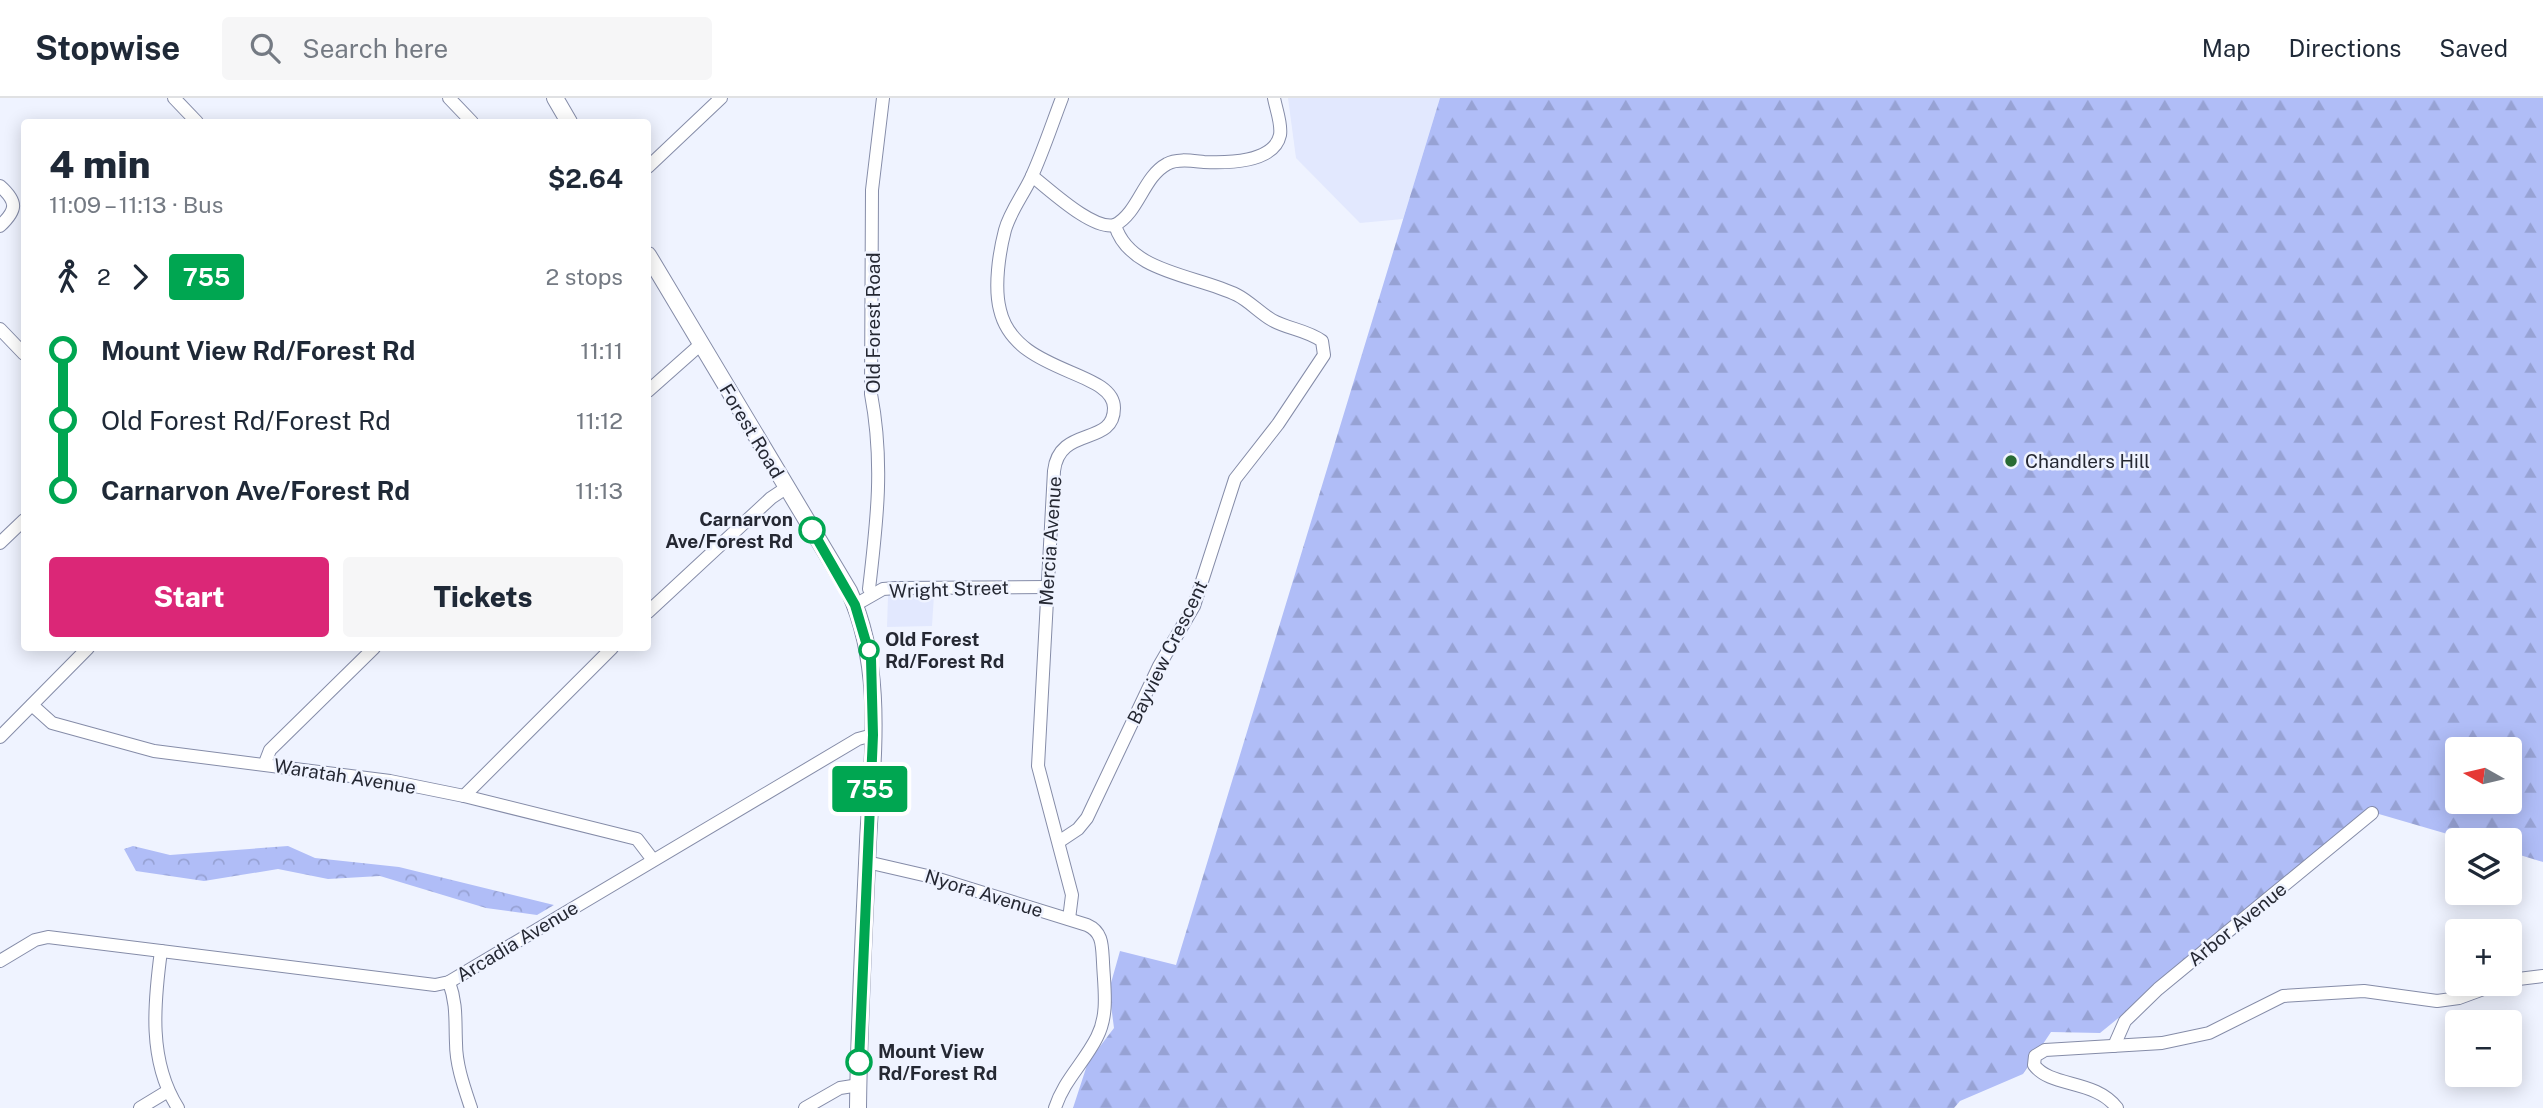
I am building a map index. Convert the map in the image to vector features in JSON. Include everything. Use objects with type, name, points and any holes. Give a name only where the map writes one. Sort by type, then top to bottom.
[{"type":"main road","points":[[555,98],[567,119]]},
{"type":"main road","name":"Forest Road","points":[[651,260],[852,598],[871,659],[873,735],[859,1108]]},
{"type":"street","points":[[174,98],[194,119]]},
{"type":"street","points":[[449,98],[469,119]]},
{"type":"street","points":[[651,164],[721,98]]},
{"type":"street","name":"Old Forest Road","points":[[869,589],[880,503],[877,424],[871,394],[872,190],[883,98]]},
{"type":"street","name":"Mercia Avenue","points":[[1062,98],[1032,176],[1005,230],[998,293],[1000,310],[1007,329],[1037,358],[1100,384],[1110,392],[1114,405],[1113,420],[1104,430],[1063,447],[1056,456],[1038,766],[1060,841],[1072,895],[1069,919]]},
{"type":"street","points":[[1032,176],[1081,213],[1098,223],[1115,225],[1126,216],[1154,174],[1168,163],[1245,159],[1265,154],[1275,146],[1280,135],[1274,98]]},
{"type":"street","points":[[0,186],[13,198],[16,205],[14,213],[0,226]]},
{"type":"street","name":"Bayview Crescent","points":[[1060,841],[1074,832],[1087,818],[1159,666],[1194,606],[1235,479],[1278,424],[1324,355],[1322,341],[1272,320],[1239,295],[1186,275],[1160,269],[1135,255],[1122,244],[1115,225]]},
{"type":"street","points":[[0,329],[21,351]]},
{"type":"street","points":[[651,388],[701,344]]},
{"type":"street","points":[[651,609],[771,498],[786,488]]},
{"type":"street","points":[[2,536],[21,522]]},
{"type":"street","name":"Wright Street","points":[[852,598],[883,589],[1047,587]]},
{"type":"street","points":[[852,598],[869,589],[883,589]]},
{"type":"street","points":[[0,737],[85,651]]},
{"type":"street","points":[[264,763],[270,750],[371,651]]},
{"type":"street","points":[[464,796],[609,651]]},
{"type":"street","name":"Waratah Avenue","points":[[32,705],[52,723],[154,751],[207,760],[264,763],[464,796],[637,839],[653,860]]},
{"type":"street","name":"Arcadia Avenue","points":[[0,961],[35,940],[48,937],[435,985],[449,982],[858,739],[873,735]]},
{"type":"street","name":"Arbor Avenue","points":[[2114,1046],[2125,1021],[2158,989],[2372,813]]},
{"type":"street","name":"Nyora Avenue","points":[[867,862],[920,874],[1069,919],[1098,932],[1102,942],[1105,1002],[1102,1025],[1096,1040],[1064,1085],[1055,1108]]},
{"type":"street","points":[[161,950],[153,1021],[168,1091],[178,1108]]},
{"type":"street","points":[[2522,979],[2543,976]]},
{"type":"street","points":[[449,982],[456,1000],[455,1044],[462,1082],[471,1108]]},
{"type":"street","points":[[2117,1108],[2100,1093],[2046,1074],[2033,1063],[2035,1056],[2042,1051],[2162,1043],[2209,1033],[2283,996],[2364,991],[2437,1001],[2464,996]]},
{"type":"street","points":[[805,1108],[840,1088],[859,1085]]},
{"type":"street","points":[[140,1108],[168,1091]]},
{"type":"shaded area","points":[[1288,98],[1440,98],[1403,219],[1360,223],[1296,158]]},
{"type":"shaded area","points":[[888,595],[934,595],[932,626],[887,627]]},
{"type":"green space","points":[[1440,98],[2543,98],[2543,862],[2522,856],[2522,828],[2445,828],[2445,833],[2372,812],[2100,1033],[2051,1032],[2023,1074],[1960,1101],[1954,1108],[1073,1108],[1088,1062],[1114,1028],[1109,990],[1120,951],[1176,965]]},
{"type":"green space","points":[[133,846],[170,855],[288,846],[315,858],[399,867],[554,905],[537,915],[486,908],[380,876],[328,879],[278,869],[204,881],[136,871],[124,849]]},
{"type":"bus line","name":"755","points":[[812,530],[849,591],[865,633],[871,659],[873,735],[859,1062]]},
{"type":"place","name":"Chandlers Hill","points":[[2011,461]]},
{"type":"place","name":"Carnarvon Ave/Forest Rd","points":[[812,530]]},
{"type":"place","name":"Old Forest Rd/Forest Rd","points":[[869,650]]},
{"type":"place","name":"Mount View Rd/Forest Rd","points":[[859,1062]]}]
